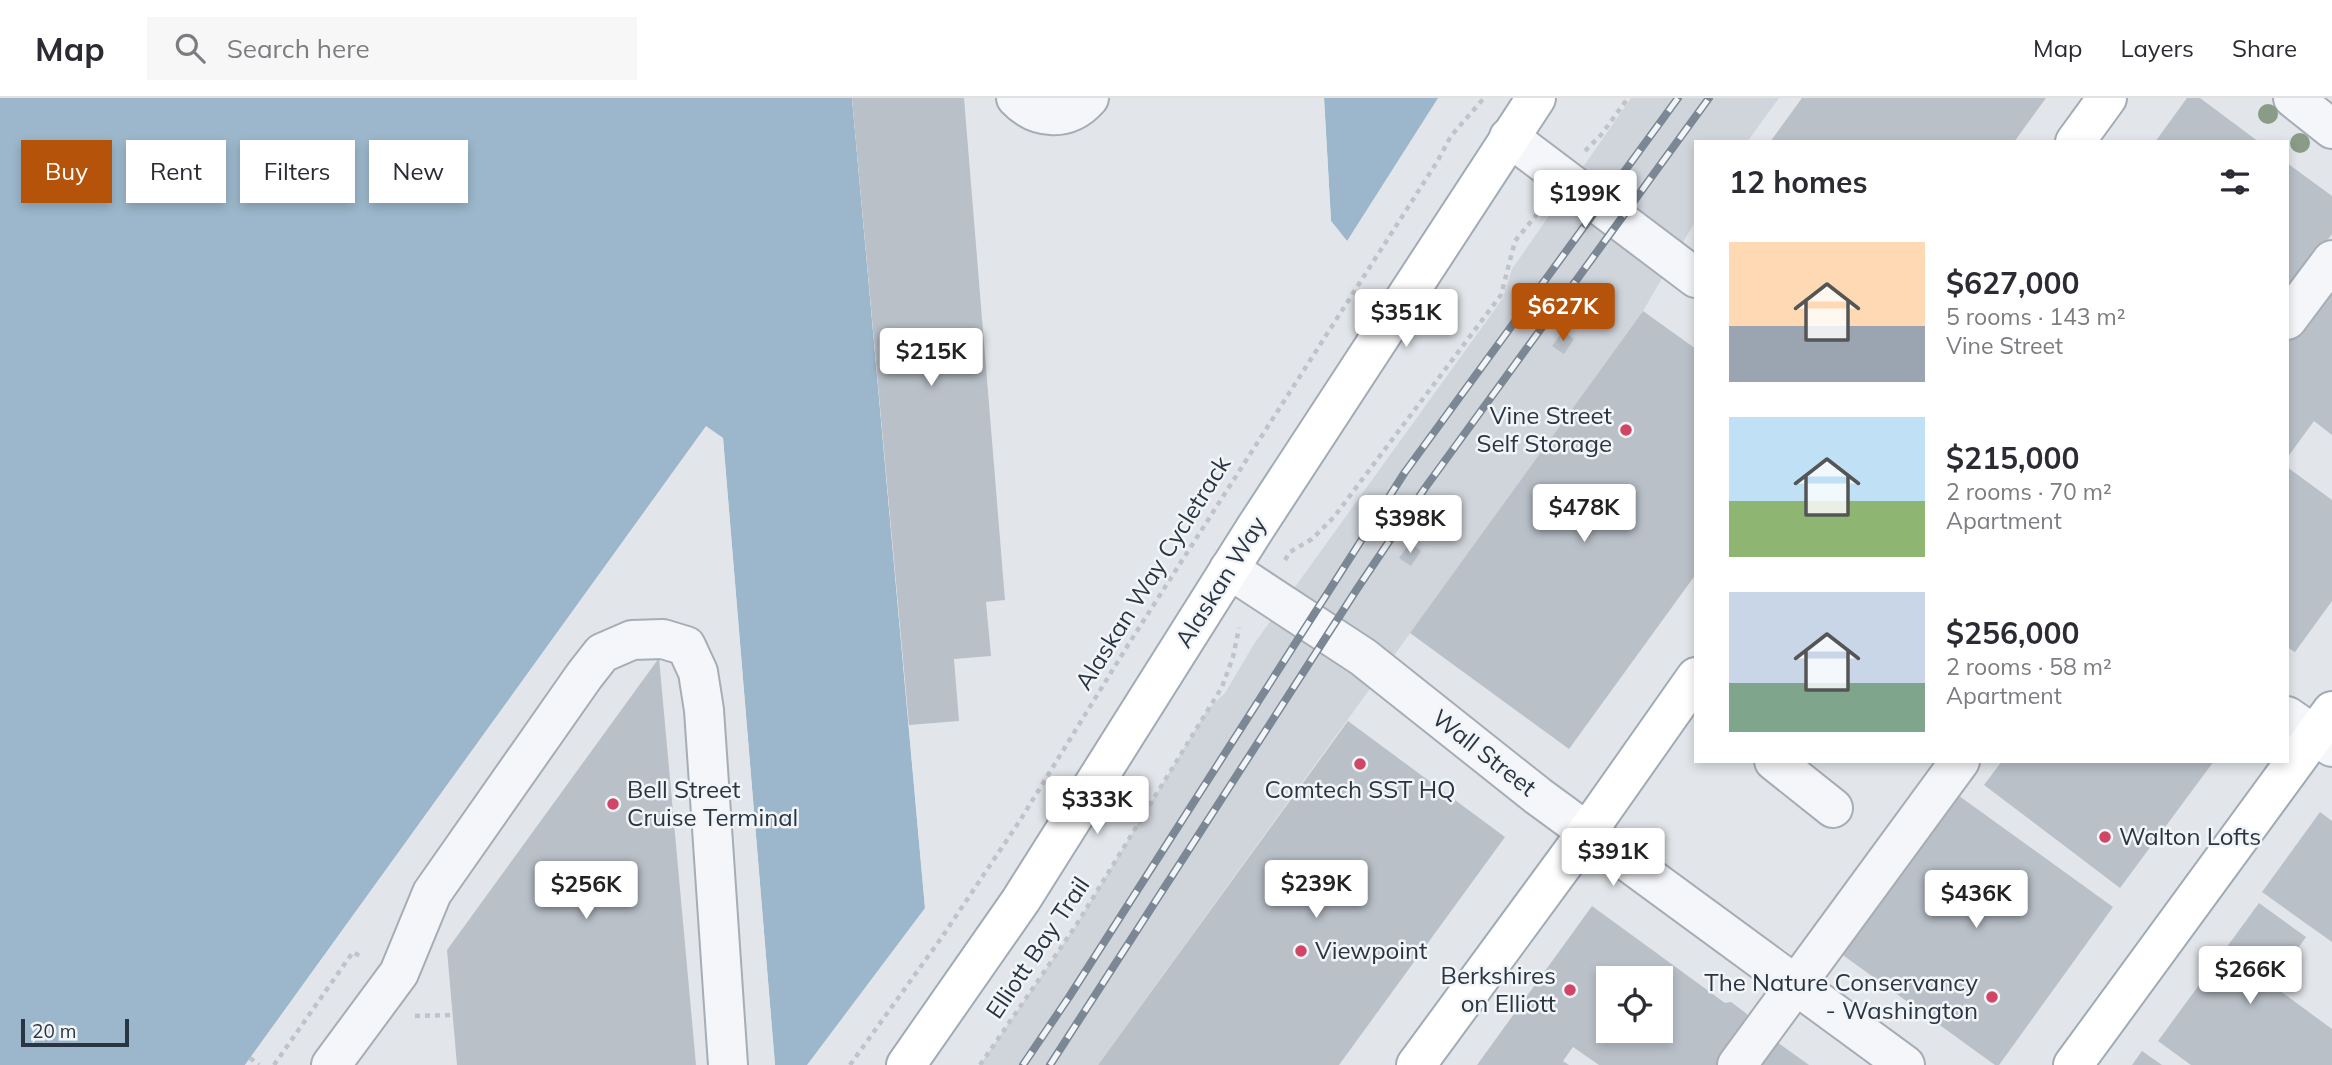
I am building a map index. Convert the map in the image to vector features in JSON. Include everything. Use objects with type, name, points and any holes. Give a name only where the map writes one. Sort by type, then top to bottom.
[{"type":"main road","name":"Alaskan Way","points":[[906,1065],[1021,900],[1229,569],[1536,98]]},
{"type":"main road","points":[[2076,140],[2107,98]]},
{"type":"main road","points":[[1416,1065],[1692,689]]},
{"type":"main road","points":[[2073,1065],[2317,727]]},
{"type":"street","points":[[1016,98],[1033,112],[1050,116],[1073,111],[1089,98]]},
{"type":"street","points":[[2293,98],[2332,129]]},
{"type":"street","points":[[1509,137],[1694,276]]},
{"type":"street","points":[[2289,317],[2332,260]]},
{"type":"street","name":"Wall Street","points":[[1229,569],[1363,657],[1587,832],[1905,1065]]},
{"type":"street","points":[[331,1065],[399,973],[432,892],[584,676],[602,653],[632,640],[663,639],[686,646],[698,672],[705,724],[728,1065]]},
{"type":"street","points":[[1777,763],[1833,808]]},
{"type":"street","points":[[1737,1065],[1960,763]]},
{"type":"path","name":"Alaskan Way Cycletrack","points":[[850,1065],[942,937],[1019,822],[1451,136],[1484,98]]},
{"type":"path","points":[[1584,152],[1601,135],[1628,98]]},
{"type":"path","points":[[1290,552],[1312,539],[1334,517],[1502,295],[1515,241],[1547,200]]},
{"type":"path","name":"Elliott Bay Trail","points":[[980,1065],[1074,928],[1222,687],[1233,657],[1239,628]]},
{"type":"path","points":[[250,1058],[259,1065]]},
{"type":"shaded area","points":[[1631,98],[1779,98],[1748,140],[1694,140],[1694,223],[1643,311],[1098,1065],[980,1065],[1075,927],[1208,709],[1225,693],[1254,644],[1503,298],[1512,269]]},
{"type":"water","points":[[0,98],[852,98],[925,908],[807,1065],[775,1065],[723,438],[706,427],[245,1065],[0,1065]]},
{"type":"water","points":[[1324,98],[1438,98],[1347,241],[1331,221]]},
{"type":"pier","points":[[852,98],[856,98],[928,903],[925,908]]},
{"type":"pier","points":[[1320,98],[1324,98],[1331,221],[1347,241],[1346,244],[1327,222]]},
{"type":"pier","points":[[706,426],[723,438],[775,1065],[771,1065],[720,440],[707,431],[249,1065],[245,1065]]},
{"type":"building","points":[[852,98],[964,98],[1005,600],[986,602],[991,656],[954,659],[959,721],[909,725]]},
{"type":"building","points":[[1802,98],[2046,98],[2015,140],[1771,140]]},
{"type":"building","points":[[2187,98],[2200,98],[2256,140],[2156,140]]},
{"type":"building","points":[[2289,164],[2332,196],[2332,234],[2289,292]]},
{"type":"building","points":[[2332,268],[2332,435],[2314,421],[2289,455],[2289,327]]},
{"type":"building","points":[[1643,311],[1694,348],[1694,577],[1569,749],[1410,633]]},
{"type":"building","points":[[1563,331],[1574,339],[1564,354],[1552,346]]},
{"type":"building","points":[[2289,468],[2332,500],[2332,601],[2295,652],[2289,648]]},
{"type":"building","points":[[1410,543],[1421,551],[1411,566],[1399,558]]},
{"type":"building","name":"Bell Street Cruise Terminal","points":[[659,658],[696,1065],[457,1065],[447,950]]},
{"type":"building","name":"Viewpoint","points":[[1348,721],[1505,837],[1339,1065],[1098,1065]]},
{"type":"building","name":"Walton Lofts","points":[[2000,763],[2213,763],[2120,888],[1984,785]]},
{"type":"building","points":[[1955,793],[2113,907],[1999,1065],[1995,1065],[1840,953]]},
{"type":"building","points":[[2320,812],[2332,821],[2332,942],[2262,892]]},
{"type":"building","points":[[2259,903],[2306,937],[2272,985],[2332,1029],[2332,1065],[2191,1065],[2158,1041]]},
{"type":"building","name":"Berkshires on Elliott","points":[[1592,906],[1725,1003],[1731,1002],[1747,1014],[1749,1020],[1721,1065],[1599,1065],[1573,1047],[1563,1061],[1569,1065],[1477,1065]]},
{"type":"building","points":[[1777,1042],[1809,1065],[1755,1065]]},
{"type":"building","points":[[2142,1051],[2162,1065],[2132,1065]]},
{"type":"railway","points":[[1023,1065],[1405,472],[1678,98]]},
{"type":"railway","points":[[1050,1065],[1425,488],[1709,98]]},
{"type":"place","name":"Vine Street Self Storage","points":[[1626,430]]},
{"type":"place","name":"Comtech SST HQ","points":[[1360,764]]},
{"type":"place","name":"Bell Street Cruise Terminal","points":[[613,804]]},
{"type":"place","name":"Walton Lofts","points":[[2105,837]]},
{"type":"place","name":"Viewpoint","points":[[1301,951]]},
{"type":"place","name":"Berkshires on Elliott","points":[[1570,990]]},
{"type":"place","name":"The Nature Conservancy - Washington","points":[[1992,997]]}]
